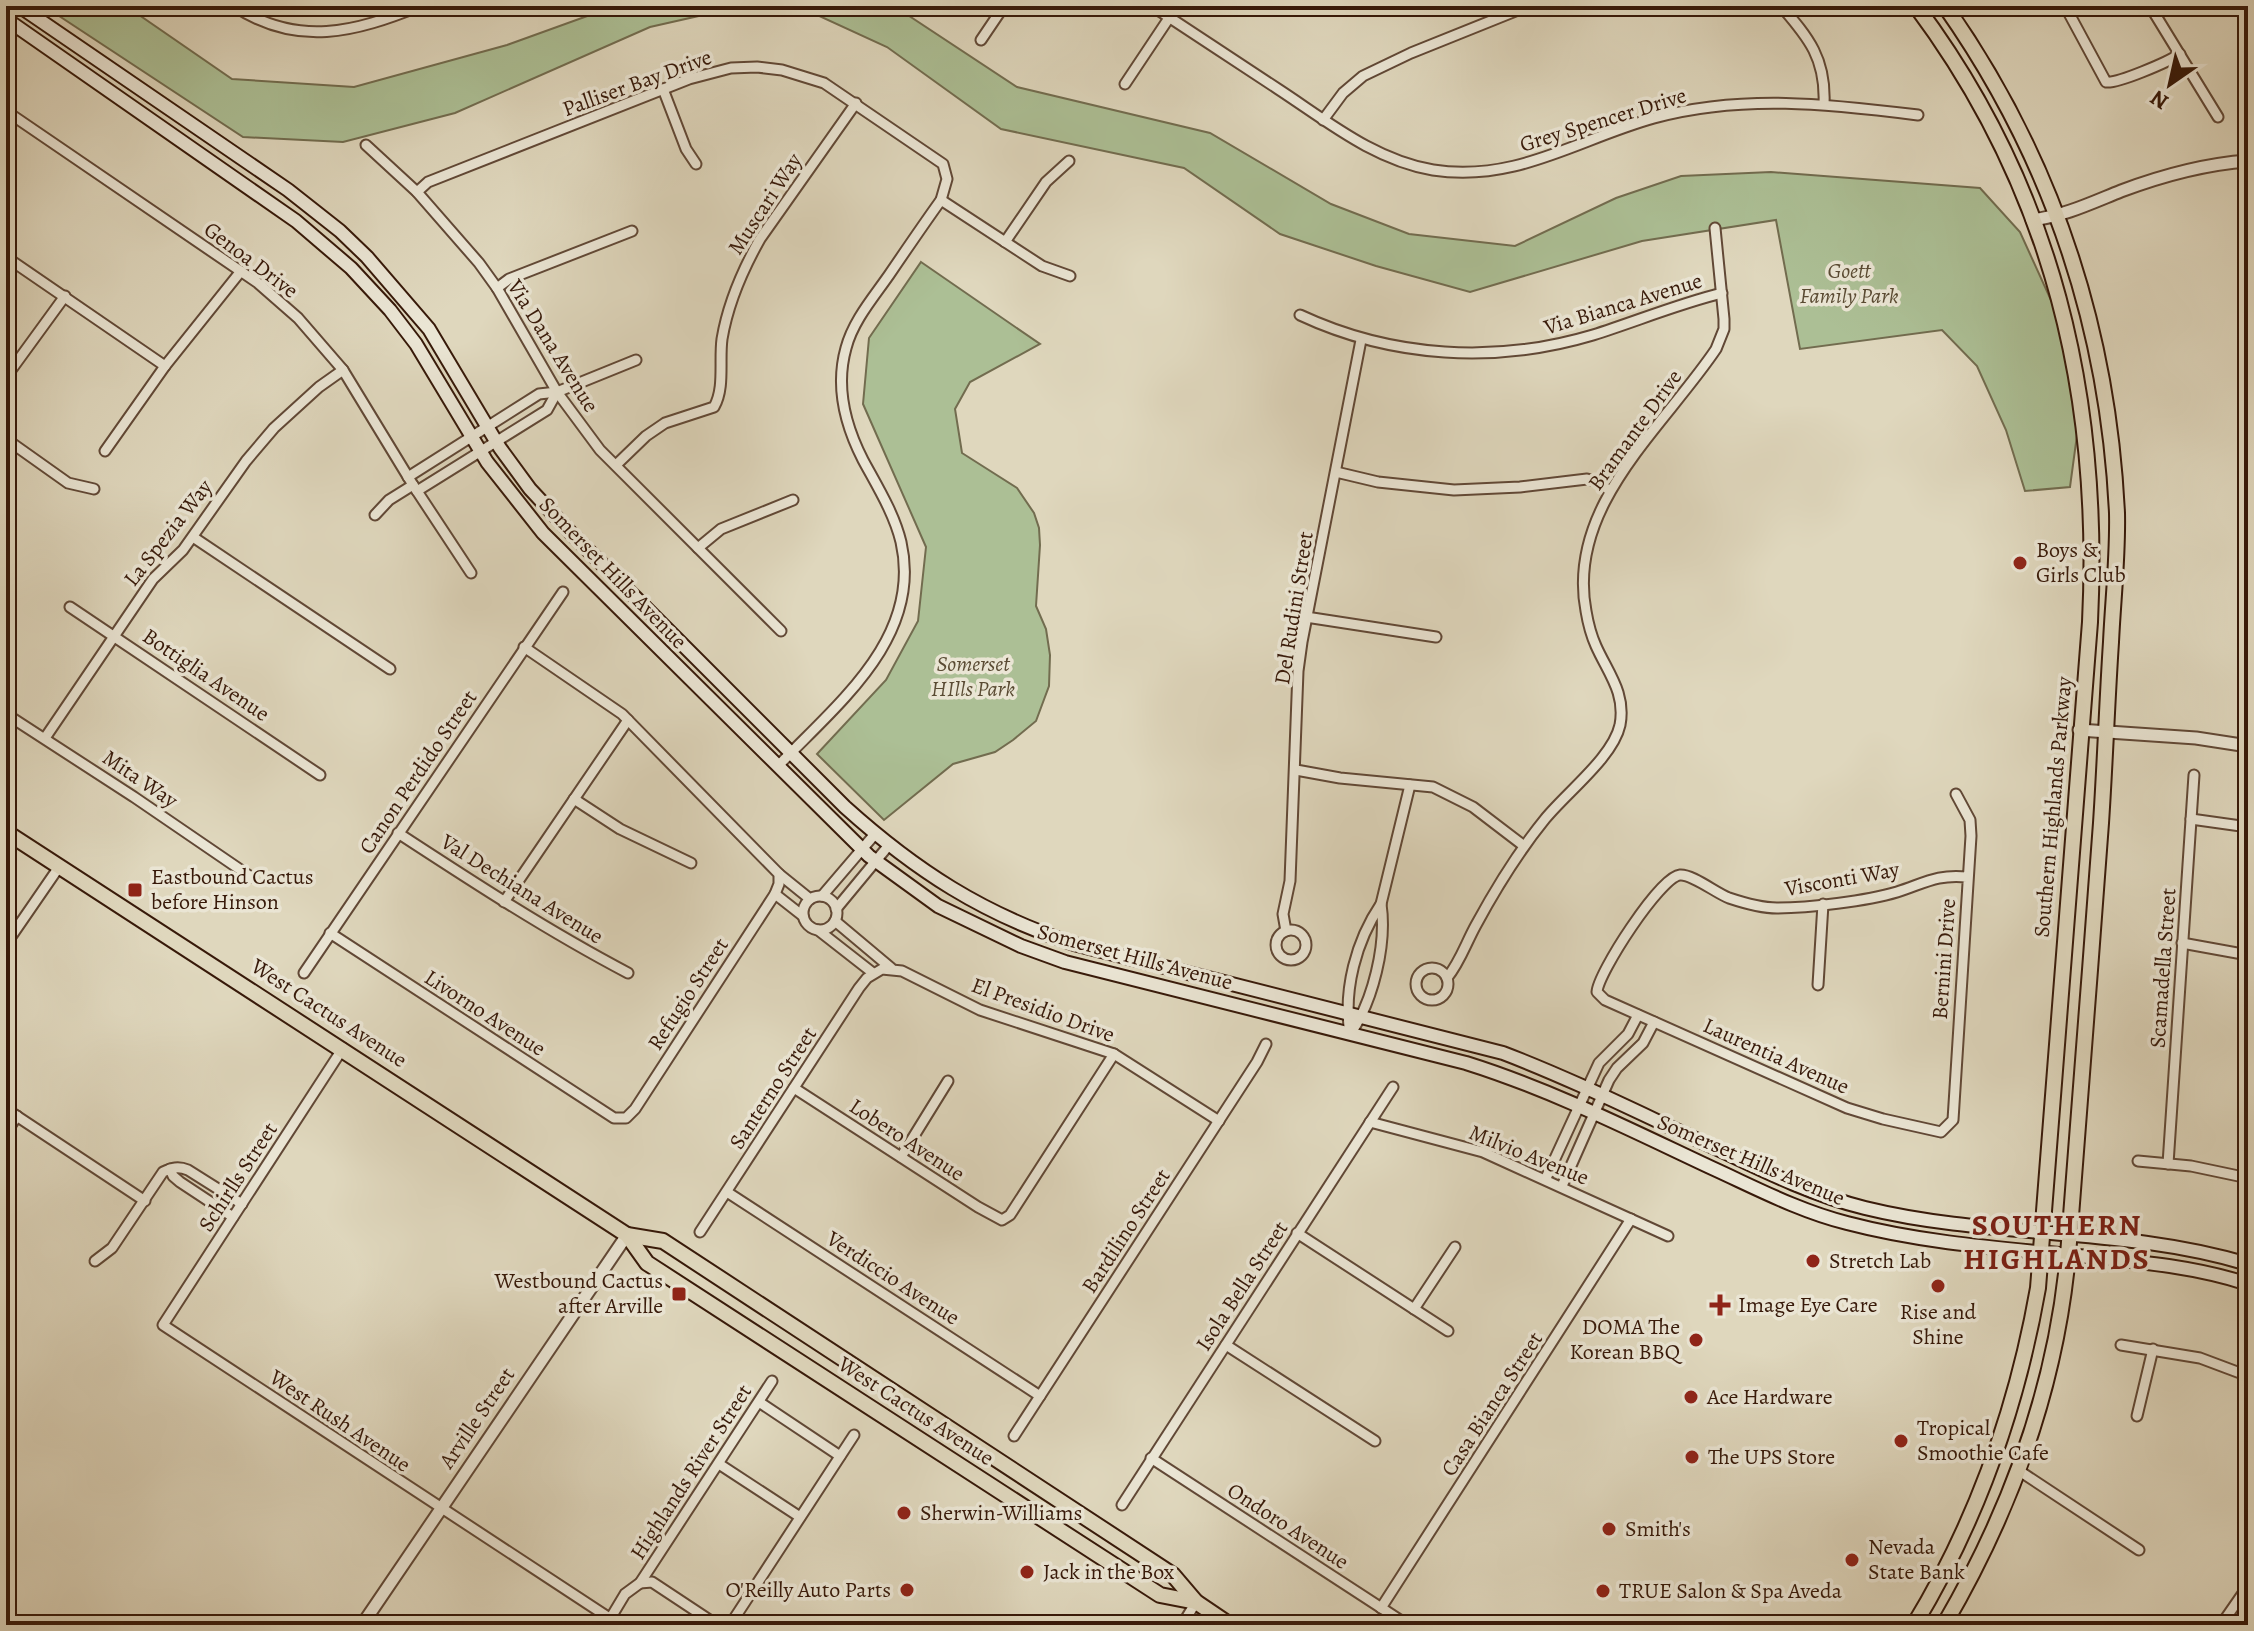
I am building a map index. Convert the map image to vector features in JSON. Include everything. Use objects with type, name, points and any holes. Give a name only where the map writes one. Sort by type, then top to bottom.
[{"type":"main road","name":"Somerset Hills Avenue","points":[[19,6],[288,190],[340,231],[386,276],[429,329],[514,469],[552,513],[875,834],[929,876],[962,896],[1050,936],[1503,1053],[1772,1174],[1841,1201],[1896,1215],[1970,1226],[2070,1233],[2174,1246],[2248,1264]]},
{"type":"main road","name":"Southern Highlands Parkway","points":[[1914,1625],[1956,1545],[2001,1440],[2025,1356],[2042,1252],[2091,586],[2092,517],[2082,404],[2067,330],[2032,220],[1990,123],[1916,6]]},
{"type":"main road","name":"Southern Highlands Parkway","points":[[1944,1625],[1988,1541],[2018,1470],[2048,1376],[2059,1325],[2070,1233],[2107,732],[2117,551],[2109,419],[2091,322],[2057,217],[2009,107],[1945,6]]},
{"type":"main road","name":"Somerset Hills Avenue","points":[[6,19],[326,244],[371,289],[416,344],[500,481],[543,533],[862,850],[938,906],[1037,952],[1099,971],[1479,1067],[1535,1086],[1826,1218],[1904,1236],[2163,1265],[2224,1276],[2248,1284]]},
{"type":"main road","name":"West Cactus Avenue","points":[[6,832],[627,1235],[647,1263],[1078,1542],[1160,1595],[1196,1602]]},
{"type":"main road","points":[[1764,1192],[1772,1174]]},
{"type":"main road","name":"West Cactus Avenue","points":[[627,1235],[663,1241],[1173,1575],[1196,1602],[1230,1625]]},
{"type":"street","points":[[234,6],[270,24],[306,32],[340,32],[375,24],[420,6]]},
{"type":"street","points":[[251,16],[258,6]]},
{"type":"street","points":[[981,40],[1004,6]]},
{"type":"street","name":"Grey Spencer Drive","points":[[1152,6],[1364,145],[1432,170],[1476,172],[1548,158],[1628,127],[1686,112],[1755,103],[1824,104],[1918,115]]},
{"type":"street","points":[[1125,84],[1177,6]]},
{"type":"street","points":[[1323,120],[1343,93],[1376,69],[1528,6]]},
{"type":"street","points":[[1781,6],[1806,36],[1822,66],[1824,104]]},
{"type":"street","points":[[2065,6],[2106,82],[2117,82],[2180,54]]},
{"type":"street","points":[[2150,6],[2218,117]]},
{"type":"street","name":"Palliser Bay Drive","points":[[417,192],[428,182],[663,89],[711,72],[757,67],[782,70],[824,83],[937,158],[946,172],[946,186],[941,200]]},
{"type":"street","points":[[663,89],[686,149],[696,164]]},
{"type":"street","name":"Muscari Way","points":[[616,465],[646,436],[665,423],[714,407],[720,398],[719,370],[726,321],[735,288],[767,228],[856,103]]},
{"type":"street","name":"Genoa Drive","points":[[6,111],[241,271],[298,318],[343,370],[471,573]]},
{"type":"street","name":"Via Dana Avenue","points":[[366,145],[417,192],[497,288],[557,392],[580,424],[616,465],[781,631]]},
{"type":"street","points":[[1005,242],[1046,182],[1069,161]]},
{"type":"street","points":[[2032,220],[2057,217],[2152,180],[2248,161]]},
{"type":"street","points":[[778,766],[870,670],[888,641],[900,607],[904,572],[901,542],[844,414],[841,378],[845,349],[859,319],[941,200],[1042,266],[1070,276]]},
{"type":"street","name":"Bramante Drive","points":[[1447,978],[1524,846],[1564,797],[1606,754],[1618,733],[1620,697],[1595,644],[1585,608],[1583,587],[1589,535],[1610,491],[1716,349],[1724,329],[1715,228]]},
{"type":"street","points":[[497,288],[509,279],[632,231]]},
{"type":"street","points":[[6,257],[165,366]]},
{"type":"street","points":[[105,451],[165,366],[241,271]]},
{"type":"street","name":"Via Bianca Avenue","points":[[1300,315],[1361,340],[1416,350],[1515,351],[1594,335],[1672,306],[1722,293]]},
{"type":"street","points":[[6,377],[65,296]]},
{"type":"street","name":"Del Rudini Street","points":[[1286,931],[1283,914],[1290,881],[1298,671],[1361,340]]},
{"type":"street","points":[[375,515],[389,500],[472,437],[539,394],[557,392],[636,360]]},
{"type":"street","name":"La Spezia Way","points":[[45,738],[153,579],[183,550],[231,480],[274,428],[319,387],[343,370]]},
{"type":"street","points":[[413,484],[481,452],[547,410],[557,392]]},
{"type":"street","points":[[6,439],[68,483],[94,489]]},
{"type":"street","points":[[1336,472],[1378,482],[1454,490],[1520,487],[1587,479],[1610,491]]},
{"type":"street","points":[[698,548],[721,529],[793,500]]},
{"type":"street","points":[[193,537],[390,669]]},
{"type":"street","name":"Canon Perdido Street","points":[[304,973],[563,592]]},
{"type":"street","name":"Bottiglia Avenue","points":[[70,607],[320,775]]},
{"type":"street","points":[[1306,617],[1436,637]]},
{"type":"street","points":[[524,647],[628,720],[779,879],[810,899]]},
{"type":"street","name":"Mita Way","points":[[6,714],[251,877]]},
{"type":"street","points":[[504,902],[628,720]]},
{"type":"street","points":[[2079,730],[2196,738],[2248,746]]},
{"type":"street","points":[[1296,770],[1433,787],[1461,799],[1524,846]]},
{"type":"street","name":"Scamadella Street","points":[[2168,1164],[2194,775]]},
{"type":"street","points":[[1350,1034],[1347,1013],[1352,985],[1350,971],[1381,904],[1410,785]]},
{"type":"street","name":"Bernini Drive","points":[[1947,1128],[1953,1120],[1970,820],[1956,794]]},
{"type":"street","points":[[574,799],[620,829],[691,863]]},
{"type":"street","points":[[2191,819],[2248,827]]},
{"type":"street","name":"Val Dechiana Avenue","points":[[398,833],[571,943],[628,973]]},
{"type":"street","points":[[803,916],[804,906],[810,899],[822,896],[875,834]]},
{"type":"street","points":[[836,909],[889,845]]},
{"type":"street","points":[[6,944],[59,867]]},
{"type":"street","name":"Visconti Way","points":[[1597,992],[1601,977],[1625,934],[1660,891],[1680,875],[1728,898],[1773,908],[1823,904],[1897,892],[1933,877],[1967,877]]},
{"type":"street","name":"Refugio Street","points":[[622,1120],[635,1109],[775,894],[779,879]]},
{"type":"street","points":[[775,894],[803,916],[808,926],[818,930],[829,927],[835,921],[836,909],[832,902],[822,896]]},
{"type":"street","points":[[1350,1034],[1362,1017],[1368,993],[1377,978],[1384,925],[1381,904]]},
{"type":"street","points":[[1818,985],[1823,904]]},
{"type":"street","name":"El Presidio Drive","points":[[835,921],[882,970]]},
{"type":"street","name":"El Presidio Drive","points":[[818,930],[882,970],[902,971],[980,1010],[1114,1054],[1219,1121]]},
{"type":"street","name":"Livorno Avenue","points":[[330,933],[607,1114],[622,1120]]},
{"type":"street","points":[[2182,943],[2248,955]]},
{"type":"street","name":"Santerno Street","points":[[700,1232],[859,988],[882,970]]},
{"type":"street","name":"Laurentia Avenue","points":[[1597,992],[1605,1000],[1847,1108],[1934,1131],[1941,1132],[1947,1128]]},
{"type":"street","points":[[1546,1178],[1599,1063],[1628,1034],[1638,1015]]},
{"type":"street","points":[[1562,1186],[1613,1073],[1643,1043],[1654,1022]]},
{"type":"street","name":"Bardilino Street","points":[[1014,1436],[1266,1044]]},
{"type":"street","name":"Schirlls Street","points":[[163,1325],[343,1048]]},
{"type":"street","name":"Lobero Avenue","points":[[794,1088],[1002,1220],[1010,1215],[1114,1054]]},
{"type":"street","points":[[901,1157],[948,1081]]},
{"type":"street","name":"Isola Bella Street","points":[[1122,1505],[1393,1087]]},
{"type":"street","points":[[6,1109],[145,1201]]},
{"type":"street","points":[[6,1133],[17,1116]]},
{"type":"street","name":"Milvio Avenue","points":[[1370,1122],[1483,1152],[1668,1236]]},
{"type":"street","points":[[2138,1161],[2226,1171],[2248,1178]]},
{"type":"street","points":[[95,1261],[112,1248],[163,1172],[170,1169],[180,1167],[188,1170],[242,1204]]},
{"type":"street","points":[[170,1169],[180,1182],[233,1217]]},
{"type":"street","name":"Verdiccio Avenue","points":[[727,1192],[1040,1396]]},
{"type":"street","name":"Casa Bianca Street","points":[[1381,1608],[1631,1219]]},
{"type":"street","points":[[1297,1233],[1448,1331]]},
{"type":"street","name":"Arville Street","points":[[362,1625],[627,1235]]},
{"type":"street","points":[[1414,1309],[1455,1247]]},
{"type":"street","name":"West Rush Avenue","points":[[163,1325],[615,1622]]},
{"type":"street","points":[[1226,1345],[1375,1441]]},
{"type":"street","points":[[2121,1345],[2217,1363],[2248,1376]]},
{"type":"street","points":[[2137,1416],[2153,1349]]},
{"type":"street","name":"Highlands River Street","points":[[615,1622],[625,1594],[640,1583],[772,1381]]},
{"type":"street","points":[[759,1402],[840,1456]]},
{"type":"street","points":[[730,1625],[854,1435]]},
{"type":"street","name":"Ondoro Avenue","points":[[1151,1458],[1406,1624]]},
{"type":"street","points":[[719,1464],[800,1517]]},
{"type":"street","points":[[2018,1470],[2139,1550]]},
{"type":"street","points":[[640,1583],[652,1582],[717,1625]]},
{"type":"street","points":[[2221,1625],[2248,1586]]},
{"type":"street","points":[[1182,1625],[1196,1602]]},
{"type":"green space","points":[[44,6],[126,6],[232,79],[354,87],[507,45],[615,6],[743,6],[650,27],[455,113],[343,142],[243,137]]},
{"type":"green space","name":"Goett Family Park","points":[[764,6],[894,6],[1017,87],[1210,133],[1331,204],[1409,234],[1515,246],[1616,198],[1681,176],[1771,172],[1980,188],[2020,232],[2065,331],[2080,413],[2070,487],[2025,491],[2006,430],[1977,366],[1942,330],[1800,349],[1776,220],[1642,241],[1470,292],[1376,266],[1280,234],[1184,168],[1001,129],[887,47],[802,8]]},
{"type":"green space","name":"Somerset HIlls Park","points":[[921,262],[1040,344],[970,382],[955,409],[962,453],[1017,488],[1034,513],[1040,545],[1036,606],[1046,629],[1050,655],[1049,686],[1036,721],[1013,740],[995,752],[953,764],[884,820],[817,754],[886,680],[918,621],[926,547],[863,404],[869,338]]},
{"type":"place","name":"Boys & Girls Club","points":[[2020,563]]},
{"type":"place","name":"Eastbound Cactus before Hinson","points":[[135,890]]},
{"type":"place","name":"Stretch Lab","points":[[1813,1261]]},
{"type":"place","name":"Rise and Shine","points":[[1938,1286]]},
{"type":"place","name":"Westbound Cactus after Arville","points":[[679,1294]]},
{"type":"place","name":"Image Eye Care","points":[[1720,1305]]},
{"type":"place","name":"DOMA The Korean BBQ","points":[[1696,1340]]},
{"type":"place","name":"Ace Hardware","points":[[1691,1397]]},
{"type":"place","name":"Tropical Smoothie Cafe","points":[[1901,1441]]},
{"type":"place","name":"The UPS Store","points":[[1692,1457]]},
{"type":"place","name":"Sherwin-Williams","points":[[904,1513]]},
{"type":"place","name":"Smith's","points":[[1609,1529]]},
{"type":"place","name":"Nevada State Bank","points":[[1852,1560]]},
{"type":"place","name":"Jack in the Box","points":[[1027,1572]]},
{"type":"place","name":"O'Reilly Auto Parts","points":[[907,1590]]},
{"type":"place","name":"TRUE Salon & Spa Aveda","points":[[1603,1591]]},
{"type":"district","name":"SOUTHERN HIGHLANDS","points":[[2057,1242]]}]
